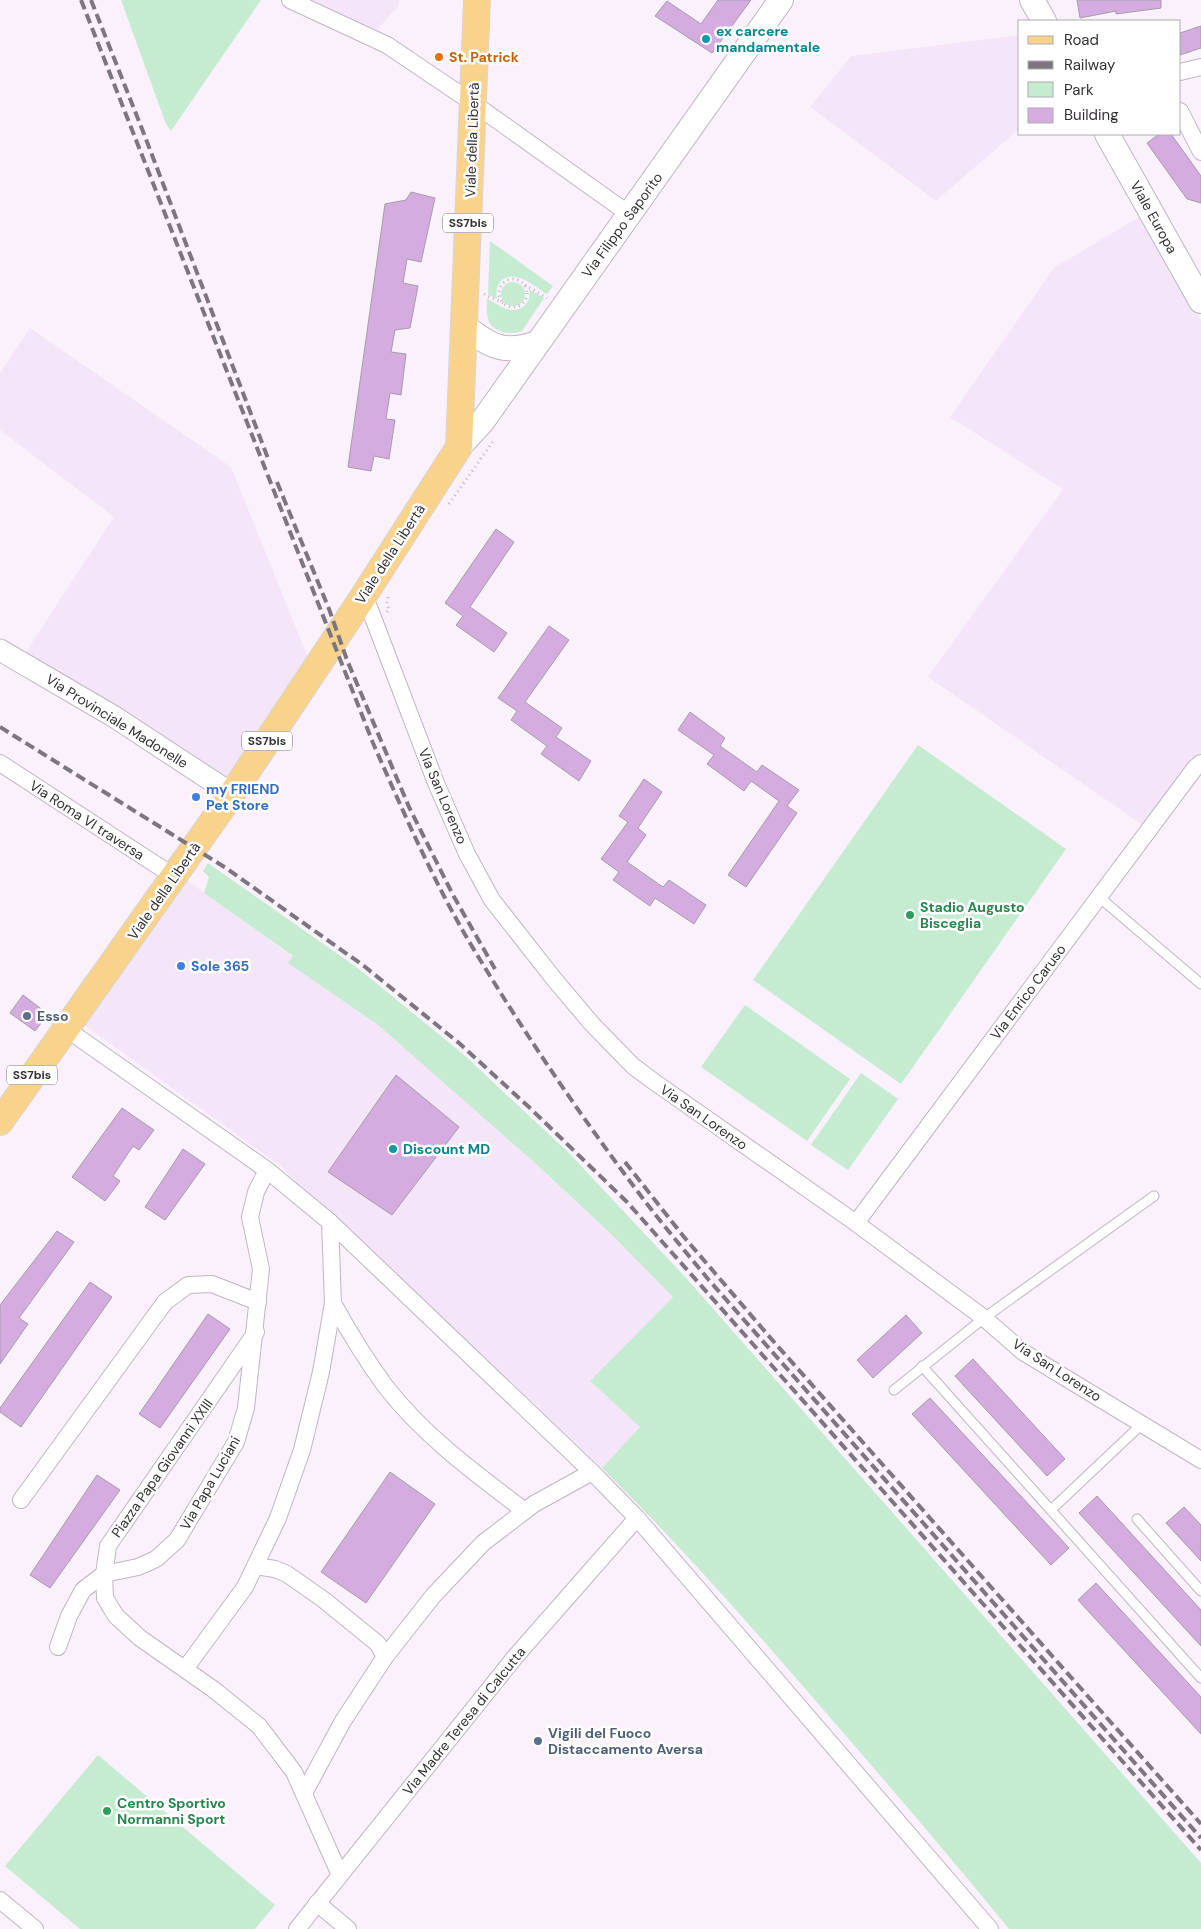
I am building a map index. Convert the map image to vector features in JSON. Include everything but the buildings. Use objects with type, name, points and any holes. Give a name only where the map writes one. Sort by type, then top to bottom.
[{"type":"main road","name":"Viale della Libertà","points":[[65,1028],[175,878],[232,794],[363,613],[459,446],[477,0]]},
{"type":"main road","name":"Via Filippo Saporito","points":[[459,446],[482,422],[781,0]]},
{"type":"main road","points":[[1032,0],[1043,20]]},
{"type":"main road","name":"Viale Europa","points":[[1108,135],[1201,301]]},
{"type":"main road","points":[[464,326],[484,341],[500,349],[521,349],[537,343]]},
{"type":"main road","name":"SS7bis","points":[[0,1122],[65,1028]]},
{"type":"street","points":[[290,0],[387,45],[473,103],[629,214]]},
{"type":"street","points":[[1181,72],[1201,67]]},
{"type":"street","points":[[1181,112],[1195,127],[1201,152]]},
{"type":"street","name":"Via San Lorenzo","points":[[363,613],[467,854],[492,900],[554,980],[592,1024],[633,1066],[856,1223],[984,1318],[1023,1352],[1201,1460]]},
{"type":"street","name":"Via Provinciale Madonelle","points":[[0,650],[113,716],[232,794]]},
{"type":"street","name":"Via Roma VI traversa","points":[[0,763],[175,878]]},
{"type":"street","name":"Via Enrico Caruso","points":[[856,1223],[1195,768],[1201,763]]},
{"type":"street","points":[[65,1028],[267,1170],[330,1222],[592,1472],[637,1518],[990,1929]]},
{"type":"street","name":"Via Papa Luciani","points":[[58,1647],[69,1616],[83,1590],[104,1574],[138,1567],[156,1559],[177,1540],[236,1442],[246,1408],[256,1332],[261,1269],[250,1217],[256,1192],[267,1170]]},
{"type":"street","points":[[185,1669],[245,1587],[278,1518],[302,1450],[321,1372],[333,1303],[330,1222]]},
{"type":"street","points":[[21,1500],[165,1302],[188,1284],[212,1284],[258,1302]]},
{"type":"street","points":[[333,1303],[355,1342],[387,1388],[422,1426],[473,1472],[525,1511]]},
{"type":"street","name":"Piazza Papa Giovanni XXIII","points":[[256,1332],[108,1546],[104,1574],[106,1598],[116,1616],[140,1638],[213,1689],[259,1726],[294,1772],[340,1875]]},
{"type":"street","points":[[304,1794],[343,1721],[385,1657],[433,1596],[483,1543],[534,1504],[592,1472]]},
{"type":"street","name":"Via Madre Teresa di Calcutta","points":[[297,1929],[515,1657],[637,1518]]},
{"type":"street","points":[[255,1566],[275,1569],[287,1574],[324,1600],[373,1639],[385,1657]]},
{"type":"street","points":[[0,1900],[35,1929]]},
{"type":"street","points":[[317,1903],[348,1929]]},
{"type":"lane","points":[[1099,897],[1201,984]]},
{"type":"lane","points":[[894,1390],[984,1318],[1154,1196]]},
{"type":"lane","points":[[922,1366],[1201,1678]]},
{"type":"lane","points":[[1051,1510],[1142,1424]]},
{"type":"lane","points":[[1137,1519],[1201,1590]]},
{"type":"path","points":[[525,285],[526,299],[520,306],[511,308],[506,306],[500,299],[501,286],[508,280],[517,279],[562,308]]},
{"type":"shaded area","points":[[305,0],[399,0],[398,6],[374,33]]},
{"type":"shaded area","points":[[1018,35],[1018,130],[936,201],[810,107],[851,56]]},
{"type":"shaded area","points":[[1142,215],[1201,320],[1201,753],[1188,765],[1144,826],[928,677],[1063,489],[950,417],[1054,268]]},
{"type":"shaded area","points":[[30,328],[231,467],[311,665],[230,787],[22,658],[114,517],[0,430],[0,373]]},
{"type":"shaded area","points":[[184,878],[382,1022],[608,1231],[673,1297],[590,1381],[640,1427],[602,1468],[484,1356],[304,1191],[282,1167],[80,1022]]},
{"type":"green space","points":[[121,0],[261,0],[171,131],[166,124]]},
{"type":"green space","points":[[490,241],[553,286],[547,294],[525,280],[507,277],[499,284],[497,299],[488,294]]},
{"type":"green space","points":[[513,282],[521,286],[525,294],[521,302],[513,306],[505,302],[501,294],[505,286]]},
{"type":"green space","points":[[529,289],[544,298],[522,331],[507,333],[493,327],[487,317],[487,298],[506,309],[516,310],[528,301]]},
{"type":"green space","name":"Stadio Augusto Bisceglia","points":[[918,745],[1066,849],[901,1084],[753,980]]},
{"type":"green space","points":[[208,863],[359,969],[463,1054],[569,1153],[687,1279],[1201,1863],[1201,1929],[1009,1929],[768,1646],[686,1555],[602,1468],[640,1427],[590,1381],[673,1297],[608,1231],[535,1163],[377,1024],[288,963],[293,956],[204,893],[209,877],[203,871]]},
{"type":"green space","points":[[745,1005],[850,1079],[807,1141],[701,1067]]},
{"type":"green space","points":[[861,1073],[898,1099],[848,1170],[811,1145]]},
{"type":"green space","name":"Centro Sportivo Normanni Sport","points":[[98,1755],[275,1905],[255,1929],[80,1929],[5,1866]]},
{"type":"railway","points":[[81,0],[373,743],[429,866],[454,915],[487,971],[595,1134],[682,1248],[1201,1838]]},
{"type":"railway","points":[[91,0],[269,461]]},
{"type":"railway","points":[[277,482],[329,609],[347,660],[409,807],[453,895],[495,969]]},
{"type":"railway","points":[[0,727],[226,868],[364,966],[459,1043],[531,1109],[627,1202],[1201,1850]]},
{"type":"railway","points":[[625,1162],[684,1237],[774,1342],[1201,1824]]},
{"type":"place","name":"ex carcere mandamentale","points":[[706,39]]},
{"type":"place","name":"St. Patrick","points":[[439,57]]},
{"type":"place","name":"my FRIEND Pet Store","points":[[196,797]]},
{"type":"place","name":"Stadio Augusto Bisceglia","points":[[910,915]]},
{"type":"place","name":"Sole 365","points":[[181,966]]},
{"type":"place","name":"Esso","points":[[27,1016]]},
{"type":"place","name":"Discount MD","points":[[393,1149]]},
{"type":"place","name":"Vigili del Fuoco Distaccamento Aversa","points":[[538,1741]]},
{"type":"place","name":"Centro Sportivo Normanni Sport","points":[[107,1811]]}]
